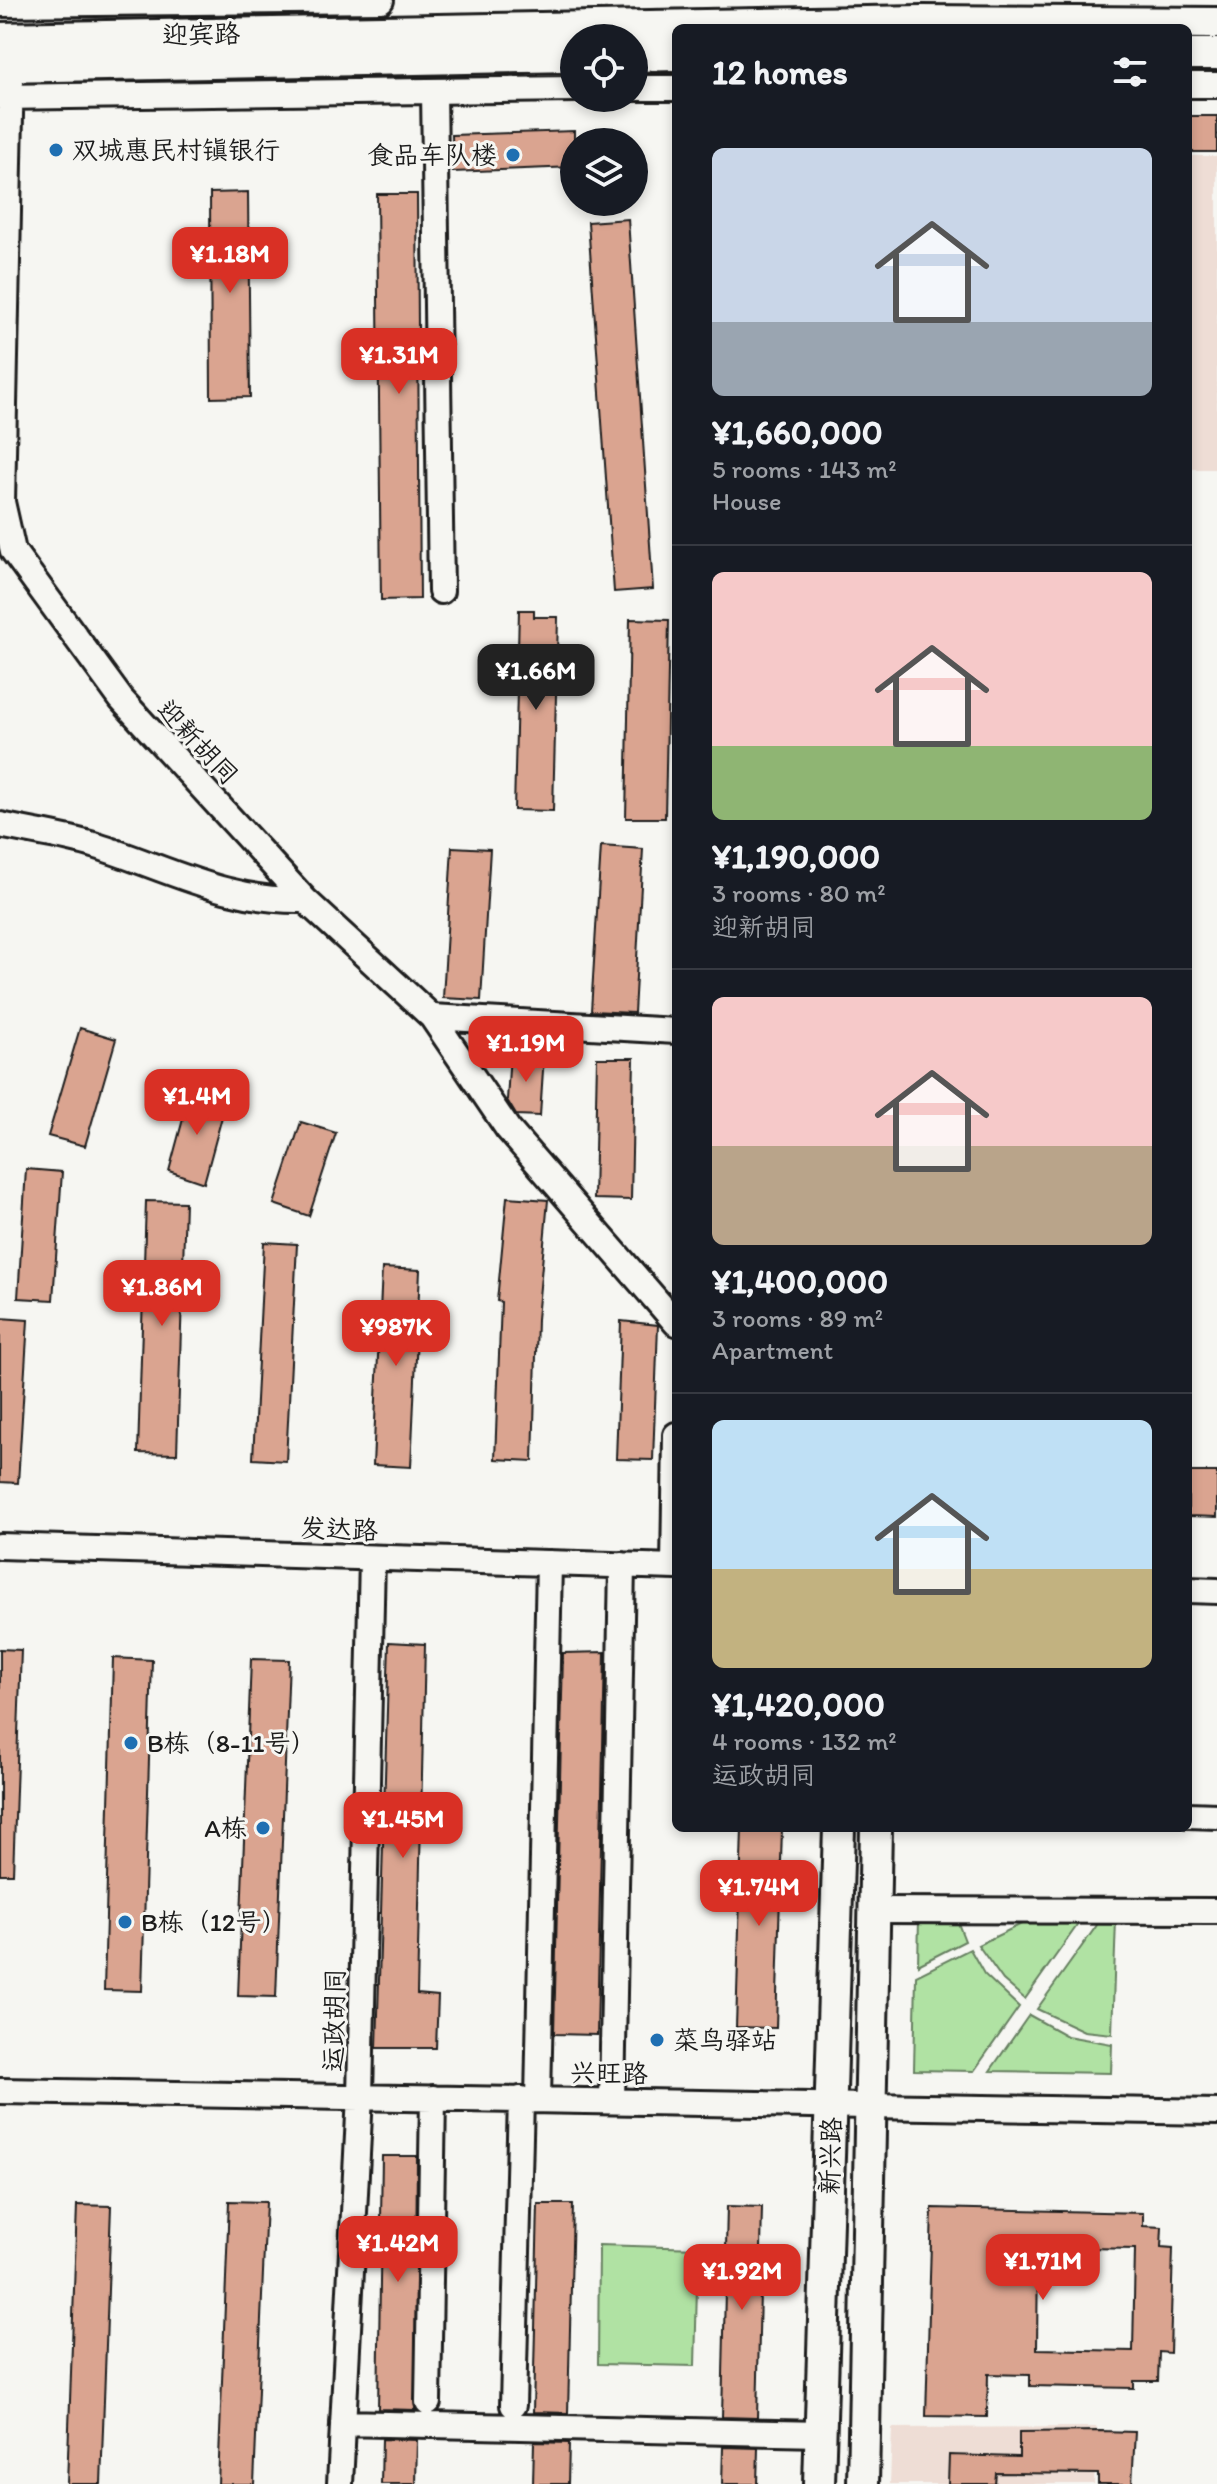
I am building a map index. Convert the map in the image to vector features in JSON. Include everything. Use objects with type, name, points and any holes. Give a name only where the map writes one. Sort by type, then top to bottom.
[{"type":"main road","name":"迎宾路","points":[[0,38],[311,23],[921,16],[1217,23]]},
{"type":"main road","name":"迎宾路","points":[[6,66],[311,23],[420,58],[560,56]]},
{"type":"main road","points":[[1192,54],[1217,54]]},
{"type":"main road","points":[[648,56],[672,55]]},
{"type":"main road","name":"新兴路","points":[[819,2484],[839,1832]]},
{"type":"main road","name":"新兴路","points":[[863,2484],[876,1832]]},
{"type":"street","points":[[0,4],[311,23],[381,0]]},
{"type":"street","points":[[420,58],[427,91],[441,591]]},
{"type":"street","name":"迎新胡同","points":[[6,66],[2,502],[13,551],[121,699],[305,900],[432,1017],[508,1129],[672,1318]]},
{"type":"street","points":[[1192,85],[1217,85]]},
{"type":"street","points":[[648,88],[672,88]]},
{"type":"street","points":[[5,97],[560,89]]},
{"type":"street","points":[[0,825],[95,845],[190,881],[265,901],[305,900]]},
{"type":"street","points":[[432,1017],[672,1031]]},
{"type":"street","name":"发达路","points":[[0,1546],[672,1567]]},
{"type":"street","name":"运政胡同","points":[[340,2484],[360,2096],[372,1558]]},
{"type":"street","points":[[513,2405],[529,2099],[549,1563]]},
{"type":"street","points":[[612,2101],[622,1565]]},
{"type":"street","points":[[1192,1590],[1217,1591]]},
{"type":"street","points":[[1192,1815],[1217,1816]]},
{"type":"street","points":[[875,1910],[1217,1911]]},
{"type":"street","name":"兴旺路","points":[[0,2091],[1217,2112]]},
{"type":"street","points":[[428,2402],[433,2098]]},
{"type":"street","points":[[343,2423],[821,2434]]},
{"type":"shaded area","points":[[1192,156],[1217,156],[1217,469],[1192,469]]},
{"type":"shaded area","points":[[1097,2427],[1094,2484],[890,2484],[892,2428]]},
{"type":"green space","points":[[919,1918],[956,1918],[965,1941],[918,1965]]},
{"type":"green space","points":[[1032,1919],[1081,1920],[1025,1999],[1003,1980],[978,1945]]},
{"type":"green space","points":[[1116,1920],[1112,2034],[1084,2031],[1037,2009],[1100,1921]]},
{"type":"green space","points":[[970,1949],[984,1974],[1019,2007],[974,2071],[914,2070],[916,1976]]},
{"type":"green space","points":[[1029,2015],[1067,2036],[1112,2044],[1111,2073],[990,2071]]},
{"type":"green space","points":[[599,2245],[698,2248],[695,2366],[598,2364]]},
{"type":"building","points":[[1192,116],[1217,116],[1217,152],[1192,152]]},
{"type":"building","name":"食品车队楼","points":[[560,131],[560,168],[453,172],[452,135]]},
{"type":"building","points":[[248,192],[250,397],[211,398],[210,193]]},
{"type":"building","points":[[377,194],[417,194],[420,599],[381,600]]},
{"type":"building","points":[[628,219],[653,589],[614,592],[588,222]]},
{"type":"building","points":[[519,610],[534,610],[534,617],[558,617],[553,811],[514,810]]},
{"type":"building","points":[[630,619],[669,620],[665,818],[626,818]]},
{"type":"building","points":[[601,846],[643,849],[634,1013],[591,1011]]},
{"type":"building","points":[[452,847],[490,849],[481,1000],[443,998]]},
{"type":"building","points":[[80,1028],[116,1039],[85,1146],[48,1136]]},
{"type":"building","points":[[510,1053],[544,1055],[540,1116],[516,1115],[507,1100]]},
{"type":"building","points":[[597,1058],[634,1058],[631,1200],[594,1199]]},
{"type":"building","points":[[190,1093],[226,1102],[204,1183],[169,1171]]},
{"type":"building","points":[[301,1122],[336,1133],[309,1216],[274,1204]]},
{"type":"building","points":[[26,1169],[62,1172],[53,1300],[18,1298]]},
{"type":"building","points":[[507,1197],[548,1200],[537,1319],[533,1461],[495,1459],[501,1302],[497,1301]]},
{"type":"building","points":[[146,1201],[185,1202],[177,1454],[138,1453]]},
{"type":"building","points":[[264,1242],[297,1244],[286,1461],[253,1459]]},
{"type":"building","points":[[382,1268],[420,1270],[411,1467],[373,1465]]},
{"type":"building","points":[[0,1318],[28,1320],[18,1483],[0,1482]]},
{"type":"building","points":[[621,1321],[658,1325],[653,1460],[616,1459]]},
{"type":"building","points":[[1192,1472],[1217,1472],[1217,1517],[1192,1516]]},
{"type":"building","points":[[389,1642],[425,1644],[417,1994],[438,1996],[436,2048],[377,2048]]},
{"type":"building","points":[[0,1649],[21,1650],[13,1874],[0,1874]]},
{"type":"building","points":[[605,1652],[597,2035],[554,2034],[563,1653]]},
{"type":"building","points":[[113,1658],[152,1660],[142,1991],[104,1990]]},
{"type":"building","name":"A栋","points":[[251,1659],[289,1660],[276,1997],[238,1996]]},
{"type":"building","points":[[742,1832],[782,1832],[776,2028],[736,2027]]},
{"type":"building","points":[[382,2156],[417,2156],[415,2410],[378,2409]]},
{"type":"building","points":[[229,2201],[266,2202],[254,2484],[218,2484]]},
{"type":"building","points":[[538,2204],[573,2204],[568,2413],[533,2412]]},
{"type":"building","points":[[77,2205],[111,2206],[101,2484],[67,2484]]},
{"type":"building","points":[[727,2206],[762,2207],[757,2418],[722,2417]]},
{"type":"building","points":[[932,2208],[1143,2213],[1143,2226],[1162,2227],[1161,2247],[1173,2248],[1170,2353],[1159,2352],[1158,2381],[1134,2381],[1134,2388],[1030,2386],[1030,2375],[988,2374],[987,2417],[926,2416]],"holes":[[[1038,2247],[1135,2249],[1133,2351],[1037,2349]]]},
{"type":"building","points":[[1019,2432],[1135,2432],[1132,2484],[1098,2484],[1098,2474],[996,2473],[995,2484],[948,2484],[949,2455],[1019,2457]]},
{"type":"building","points":[[382,2439],[417,2440],[416,2484],[381,2484]]},
{"type":"building","points":[[534,2442],[569,2443],[568,2484],[533,2484]]},
{"type":"building","points":[[723,2447],[758,2448],[757,2484],[722,2484]]},
{"type":"place","name":"双城惠民村镇银行","points":[[56,150]]},
{"type":"place","name":"食品车队楼","points":[[513,155]]},
{"type":"place","name":"B栋（8-11号）","points":[[131,1743]]},
{"type":"place","name":"A栋","points":[[263,1828]]},
{"type":"place","name":"B栋（12号）","points":[[125,1922]]},
{"type":"place","name":"菜鸟驿站","points":[[657,2040]]}]
